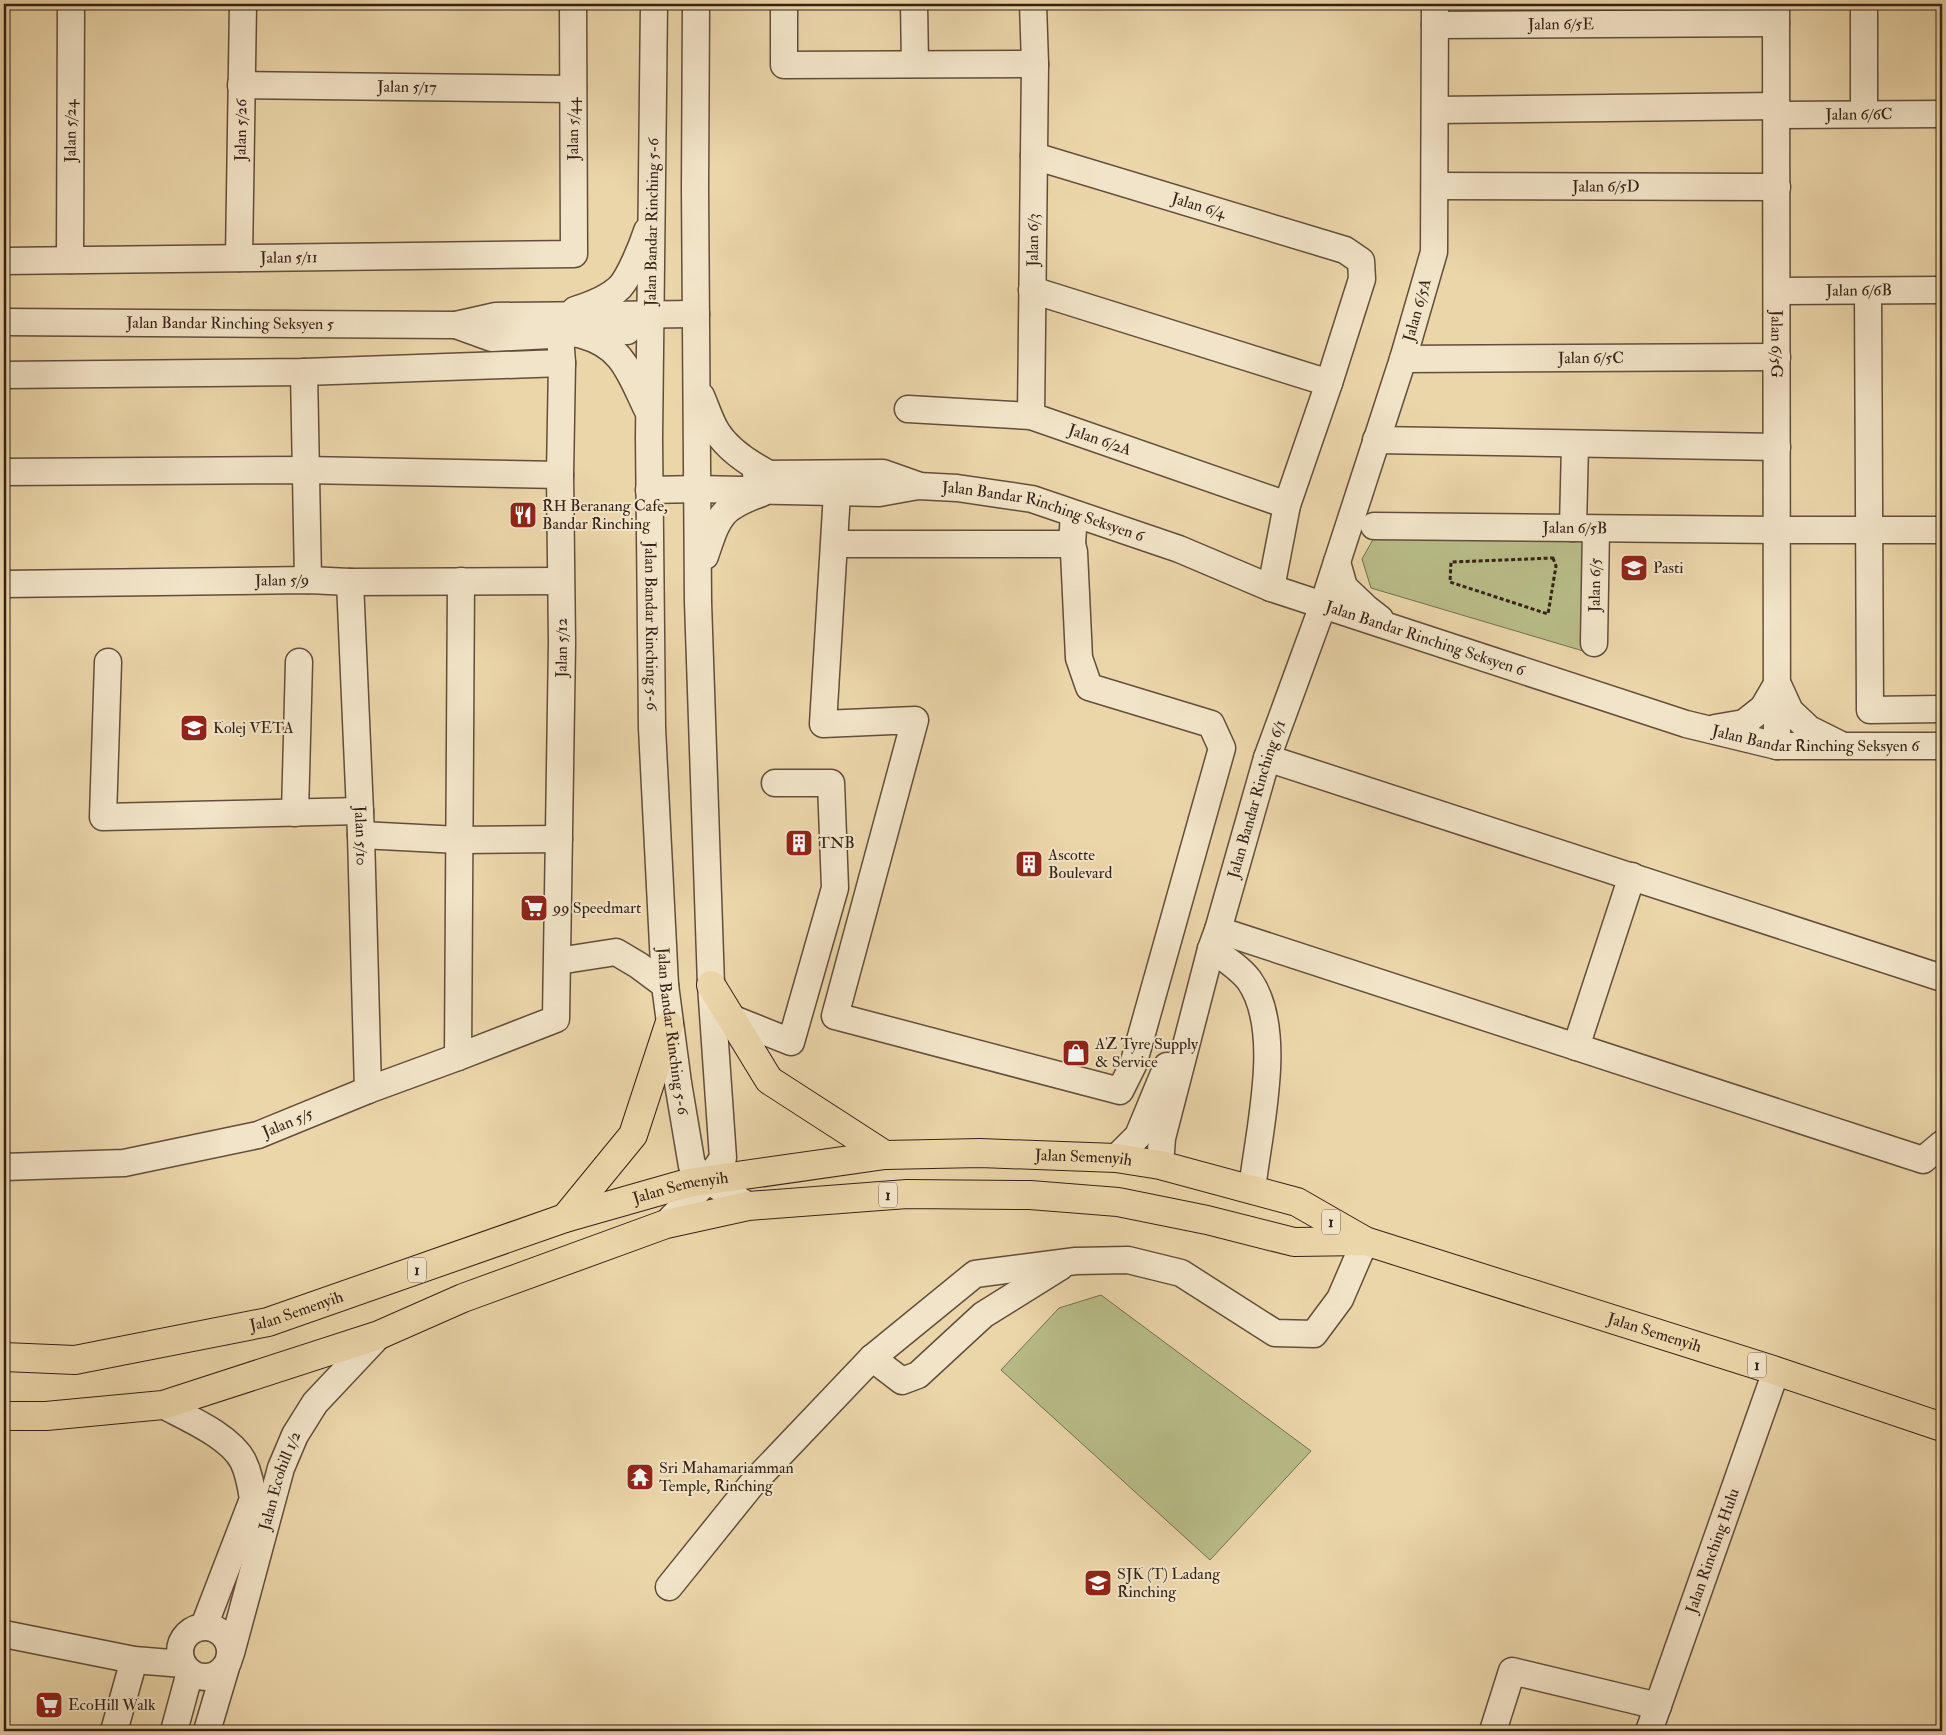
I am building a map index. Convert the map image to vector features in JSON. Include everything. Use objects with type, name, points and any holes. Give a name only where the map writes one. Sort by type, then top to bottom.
[{"type":"main road","points":[[711,985],[769,1080],[885,1155]]},
{"type":"main road","points":[[565,1218],[633,1135],[669,1025]]},
{"type":"main road","name":"Jalan Semenyih","points":[[4,1357],[74,1360],[268,1322],[565,1218],[688,1183],[885,1155],[980,1153],[1116,1158],[1160,1165],[1298,1202],[1365,1241],[1776,1371],[1942,1427]]},
{"type":"main road","name":"Jalan Semenyih","points":[[163,1405],[379,1335],[463,1298],[666,1224],[748,1206],[907,1194],[1030,1195],[1118,1202],[1207,1220],[1294,1242],[1365,1241]]},
{"type":"main road","points":[[4,1416],[46,1416],[163,1405]]},
{"type":"street","name":"Jalan 5/24","points":[[70,260],[71,4]]},
{"type":"street","name":"Jalan 5/26","points":[[239,258],[243,4]]},
{"type":"street","name":"Jalan 5/44","points":[[573,4],[574,254]]},
{"type":"street","name":"Jalan Bandar Rinching 5-6","points":[[654,4],[649,480],[652,728],[665,985],[669,1025],[692,1166],[708,1180],[748,1206]]},
{"type":"street","points":[[666,1224],[708,1180],[723,1158],[711,985],[698,576],[696,4]]},
{"type":"street","points":[[784,4],[784,65],[1035,64]]},
{"type":"street","points":[[914,4],[915,64]]},
{"type":"street","name":"Jalan 6/3","points":[[1031,416],[1035,64],[1033,4]]},
{"type":"street","points":[[1864,4],[1864,114]]},
{"type":"street","name":"Jalan 6/5E","points":[[1435,14],[1776,13]]},
{"type":"street","name":"Jalan 6/5G","points":[[1776,13],[1777,746]]},
{"type":"street","name":"Jalan 6/5A","points":[[1323,605],[1403,359],[1434,252],[1435,14]]},
{"type":"street","name":"Jalan 5/17","points":[[242,85],[573,89]]},
{"type":"street","name":"Jalan 6/6C","points":[[1435,110],[1777,111],[1942,114]]},
{"type":"street","name":"Jalan 6/4","points":[[1034,156],[1345,250],[1361,262],[1362,279],[1330,383]]},
{"type":"street","name":"Jalan 6/5D","points":[[1435,186],[1777,187]]},
{"type":"street","points":[[564,328],[620,287],[634,263],[652,216]]},
{"type":"street","name":"Jalan 5/11","points":[[4,261],[574,254]]},
{"type":"street","points":[[1032,290],[1330,383],[1287,504],[1272,588],[1299,587],[1321,577],[1337,562],[1344,587],[1366,608],[1393,628]]},
{"type":"street","name":"Jalan 6/6B","points":[[1777,291],[1942,290]]},
{"type":"street","points":[[1868,291],[1870,710],[1942,709]]},
{"type":"street","name":"Jalan Bandar Rinching Seksyen 5","points":[[4,322],[456,325],[492,338],[564,328]]},
{"type":"street","points":[[564,328],[650,322],[696,322]]},
{"type":"street","points":[[564,328],[598,340],[615,352],[626,367],[650,414]]},
{"type":"street","name":"Jalan 5/12","points":[[556,1018],[562,643],[560,475],[564,328]]},
{"type":"street","name":"Jalan 6/5C","points":[[1403,359],[1777,358]]},
{"type":"street","points":[[4,375],[304,372],[562,363]]},
{"type":"street","points":[[304,372],[308,580]]},
{"type":"street","points":[[696,385],[717,432],[735,452],[752,464],[768,483],[721,516],[715,526],[698,576]]},
{"type":"street","name":"Jalan 6/2A","points":[[908,409],[1031,416],[1287,504]]},
{"type":"street","points":[[1376,440],[1777,447]]},
{"type":"street","name":"Jalan 6/5","points":[[1575,444],[1585,528],[1594,643]]},
{"type":"street","points":[[4,472],[305,470],[560,475]]},
{"type":"street","name":"Jalan Bandar Rinching Seksyen 6","points":[[768,483],[882,473],[918,486]]},
{"type":"street","name":"Jalan Bandar Rinching Seksyen 6","points":[[649,480],[768,483],[837,493],[879,493],[918,486],[957,488],[1032,499],[1179,549],[1272,588],[1686,724],[1777,746],[1942,746]]},
{"type":"street","points":[[837,493],[823,724],[915,720],[835,1016],[1154,1099]]},
{"type":"street","points":[[1074,514],[1072,544],[1074,552],[1079,658],[1089,687],[1211,724],[1222,748],[1133,1065],[1120,1091]]},
{"type":"street","name":"Jalan 6/5B","points":[[1374,526],[1942,530]]},
{"type":"street","points":[[835,544],[1072,544]]},
{"type":"street","name":"Jalan 5/9","points":[[4,584],[308,580],[350,582],[560,581]]},
{"type":"street","points":[[458,1057],[461,580]]},
{"type":"street","name":"Jalan 5/10","points":[[350,582],[361,823],[368,1090]]},
{"type":"street","name":"Jalan Bandar Rinching 6/1","points":[[1160,1165],[1162,1138],[1214,939],[1267,758],[1323,605]]},
{"type":"street","points":[[108,662],[103,817],[295,813],[458,840],[559,839]]},
{"type":"street","points":[[295,813],[299,662]]},
{"type":"street","points":[[1709,729],[1744,723],[1763,708],[1777,684]]},
{"type":"street","name":"Jalan 6/5G","points":[[1777,684],[1790,711],[1809,729],[1843,746]]},
{"type":"street","points":[[1267,758],[1942,978]]},
{"type":"street","points":[[731,1018],[791,1042],[834,888],[831,782],[775,783]]},
{"type":"street","points":[[1576,1047],[1632,876]]},
{"type":"street","points":[[1214,939],[1576,1047],[1923,1160],[1942,1144]]},
{"type":"street","points":[[1214,939],[1249,980],[1257,995],[1265,1024],[1268,1053],[1263,1112],[1252,1190]]},
{"type":"street","points":[[558,961],[616,952],[638,965],[665,985]]},
{"type":"street","name":"Jalan Bandar Rinching 6/1","points":[[1116,1158],[1138,1136],[1183,1023],[1199,997]]},
{"type":"street","name":"Jalan 5/5","points":[[4,1166],[124,1163],[258,1135],[368,1090],[556,1018]]},
{"type":"street","points":[[1133,1065],[1164,1074]]},
{"type":"street","points":[[668,1587],[752,1484],[872,1358],[975,1274],[1067,1262],[1128,1260],[1181,1273],[1275,1333],[1314,1334],[1340,1299],[1365,1241]]},
{"type":"street","points":[[872,1358],[902,1381],[918,1375],[983,1315],[1067,1262]]},
{"type":"street","name":"Jalan Ecohill 1/2","points":[[207,1731],[282,1468],[295,1435],[314,1403],[379,1335]]},
{"type":"street","name":"Jalan Rinching Hulu","points":[[1649,1731],[1776,1371]]},
{"type":"street","name":"Jalan Ecohill 1/2","points":[[163,1405],[209,1429],[230,1446],[242,1460],[251,1483],[253,1499],[204,1626]]},
{"type":"street","points":[[4,1634],[134,1660],[186,1668],[200,1677],[215,1676],[228,1660],[228,1639],[218,1629],[204,1626],[191,1631],[182,1642],[180,1653],[186,1668],[174,1731]]},
{"type":"street","points":[[114,1731],[134,1660]]},
{"type":"street","points":[[1493,1731],[1512,1671],[1658,1706]]},
{"type":"path","points":[[1552,558],[1556,566],[1548,614],[1450,582],[1451,562],[1552,558]]},
{"type":"green space","points":[[1375,536],[1591,536],[1590,653],[1371,588],[1362,559]]},
{"type":"green space","points":[[1101,1295],[1311,1451],[1210,1560],[1001,1370],[1059,1308]]},
{"type":"place","name":"RH Beranang Cafe, Bandar Rinching","points":[[523,515]]},
{"type":"place","name":"Pasti","points":[[1634,568]]},
{"type":"place","name":"Kolej VETA","points":[[194,728]]},
{"type":"place","name":"TNB","points":[[799,843]]},
{"type":"place","name":"Ascotte Boulevard","points":[[1029,864]]},
{"type":"place","name":"99 Speedmart","points":[[534,908]]},
{"type":"place","name":"AZ Tyre Supply & Service","points":[[1076,1053]]},
{"type":"place","name":"Sri Mahamariamman Temple, Rinching","points":[[640,1477]]},
{"type":"place","name":"SJK (T) Ladang Rinching","points":[[1098,1583]]},
{"type":"place","name":"EcoHill Walk","points":[[49,1705]]}]
